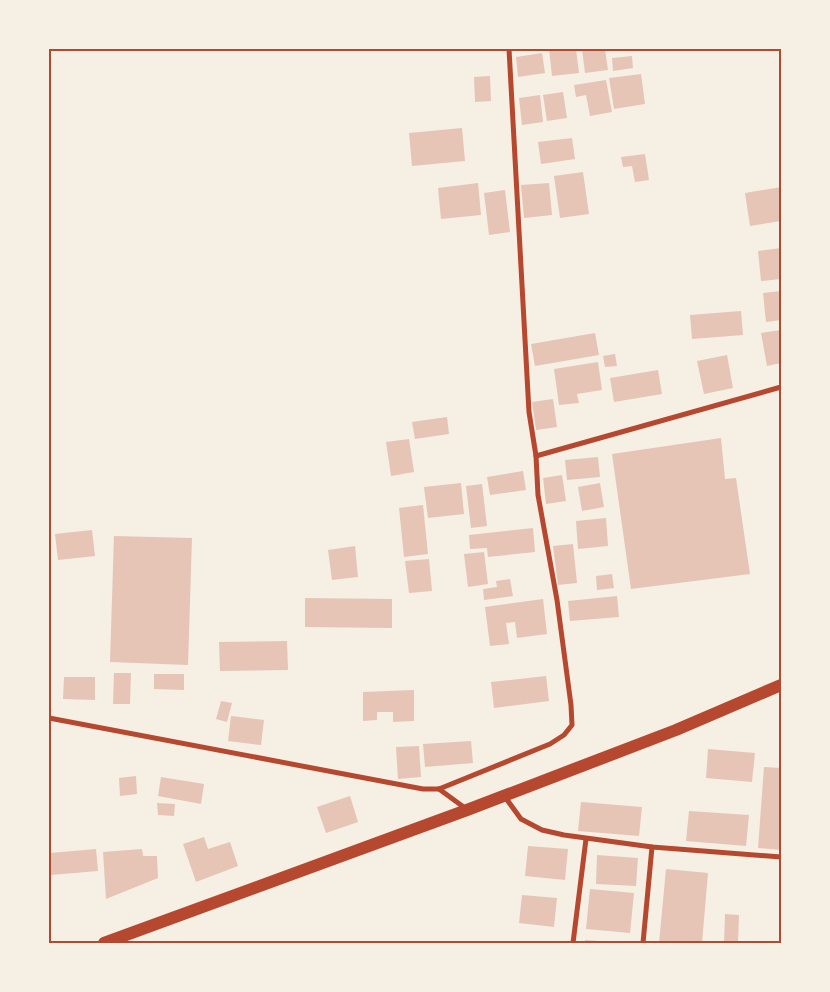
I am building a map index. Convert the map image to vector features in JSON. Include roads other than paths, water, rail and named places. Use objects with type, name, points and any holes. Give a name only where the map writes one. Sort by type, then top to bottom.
[{"type":"main road","points":[[104,943],[504,796],[676,730],[781,685]]},
{"type":"street","points":[[49,718],[423,790],[439,789],[550,744],[564,735],[572,725],[557,600],[538,495],[536,456],[529,412],[509,49]]},
{"type":"street","points":[[536,456],[781,387]]},
{"type":"street","points":[[439,789],[467,810]]},
{"type":"street","points":[[504,796],[521,819],[549,832],[586,839],[652,847],[781,857]]},
{"type":"street","points":[[573,943],[586,839]]},
{"type":"street","points":[[643,943],[652,847]]}]
